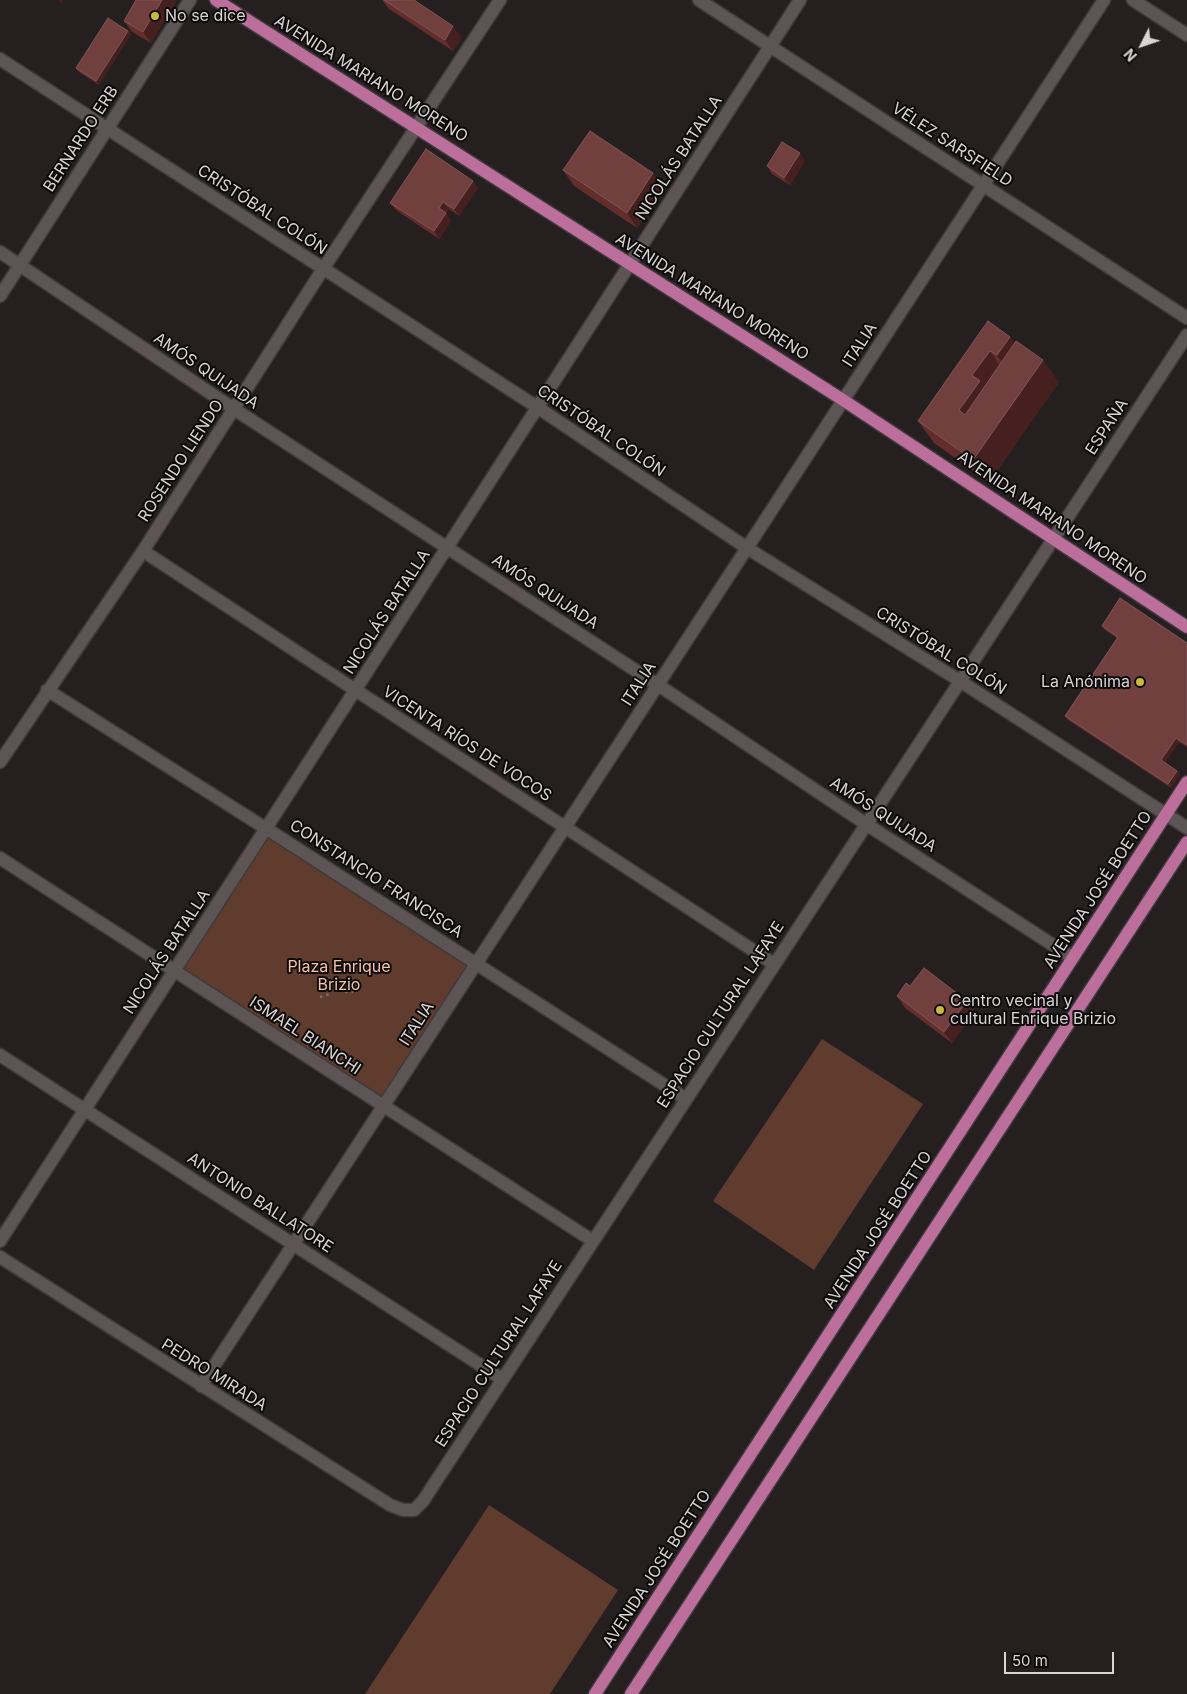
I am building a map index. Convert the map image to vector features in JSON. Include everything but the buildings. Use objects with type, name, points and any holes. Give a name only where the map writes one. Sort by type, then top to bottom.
[{"type":"main road","name":"AVENIDA MARIANO MORENO","points":[[216,0],[843,400],[1054,537],[1187,627]]},
{"type":"main road","name":"AVENIDA JOSÉ BOETTO","points":[[595,1694],[1187,782]]},
{"type":"main road","points":[[631,1694],[1187,842]]},
{"type":"street","name":"BERNARDO ERB","points":[[0,296],[190,0]]},
{"type":"street","name":"ROSENDO LIENDO","points":[[0,762],[143,551],[323,269],[500,0]]},
{"type":"street","name":"VÉLEZ SARSFIELD","points":[[699,0],[1187,318]]},
{"type":"street","name":"NICOLÁS BATALLA","points":[[0,1241],[800,0]]},
{"type":"street","name":"ITALIA","points":[[201,1386],[1104,0]]},
{"type":"street","points":[[1134,0],[1187,35]]},
{"type":"street","name":"CRISTÓBAL COLÓN","points":[[0,58],[537,407],[747,548],[960,681],[1187,828]]},
{"type":"street","name":"AMÓS QUIJADA","points":[[0,252],[234,409],[658,684],[866,824],[1073,958]]},
{"type":"street","name":"ESPAÑA","points":[[1054,537],[1187,335]]},
{"type":"street","name":"ESPACIO CULTURAL LAFAYE","points":[[414,1510],[422,1501],[1054,537]]},
{"type":"street","name":"VICENTA RÍOS DE VOCOS","points":[[143,551],[774,964]]},
{"type":"street","name":"CONSTANCIO FRANCISCA","points":[[47,690],[266,828],[686,1099]]},
{"type":"street","name":"ISMAEL BIANCHI","points":[[0,858],[593,1241]]},
{"type":"street","name":"ANTONIO BALLATORE","points":[[0,1055],[502,1379]]},
{"type":"street","name":"PEDRO MIRADA","points":[[0,1257],[390,1505],[403,1510],[414,1510]]},
{"type":"path","points":[[345,992],[353,992]]},
{"type":"path","points":[[320,997],[329,994]]},
{"type":"green space","name":"Plaza Enrique Brizio","points":[[267,833],[470,964],[381,1101],[181,970]]},
{"type":"green space","points":[[822,1039],[923,1104],[814,1270],[713,1201]]},
{"type":"green space","points":[[489,1505],[618,1590],[550,1694],[365,1694]]},
{"type":"place","name":"No se dice","points":[[155,16]]},
{"type":"place","name":"La Anónima","points":[[1140,682]]},
{"type":"place","name":"Centro vecinal y cultural Enrique Brizio","points":[[940,1010]]}]
